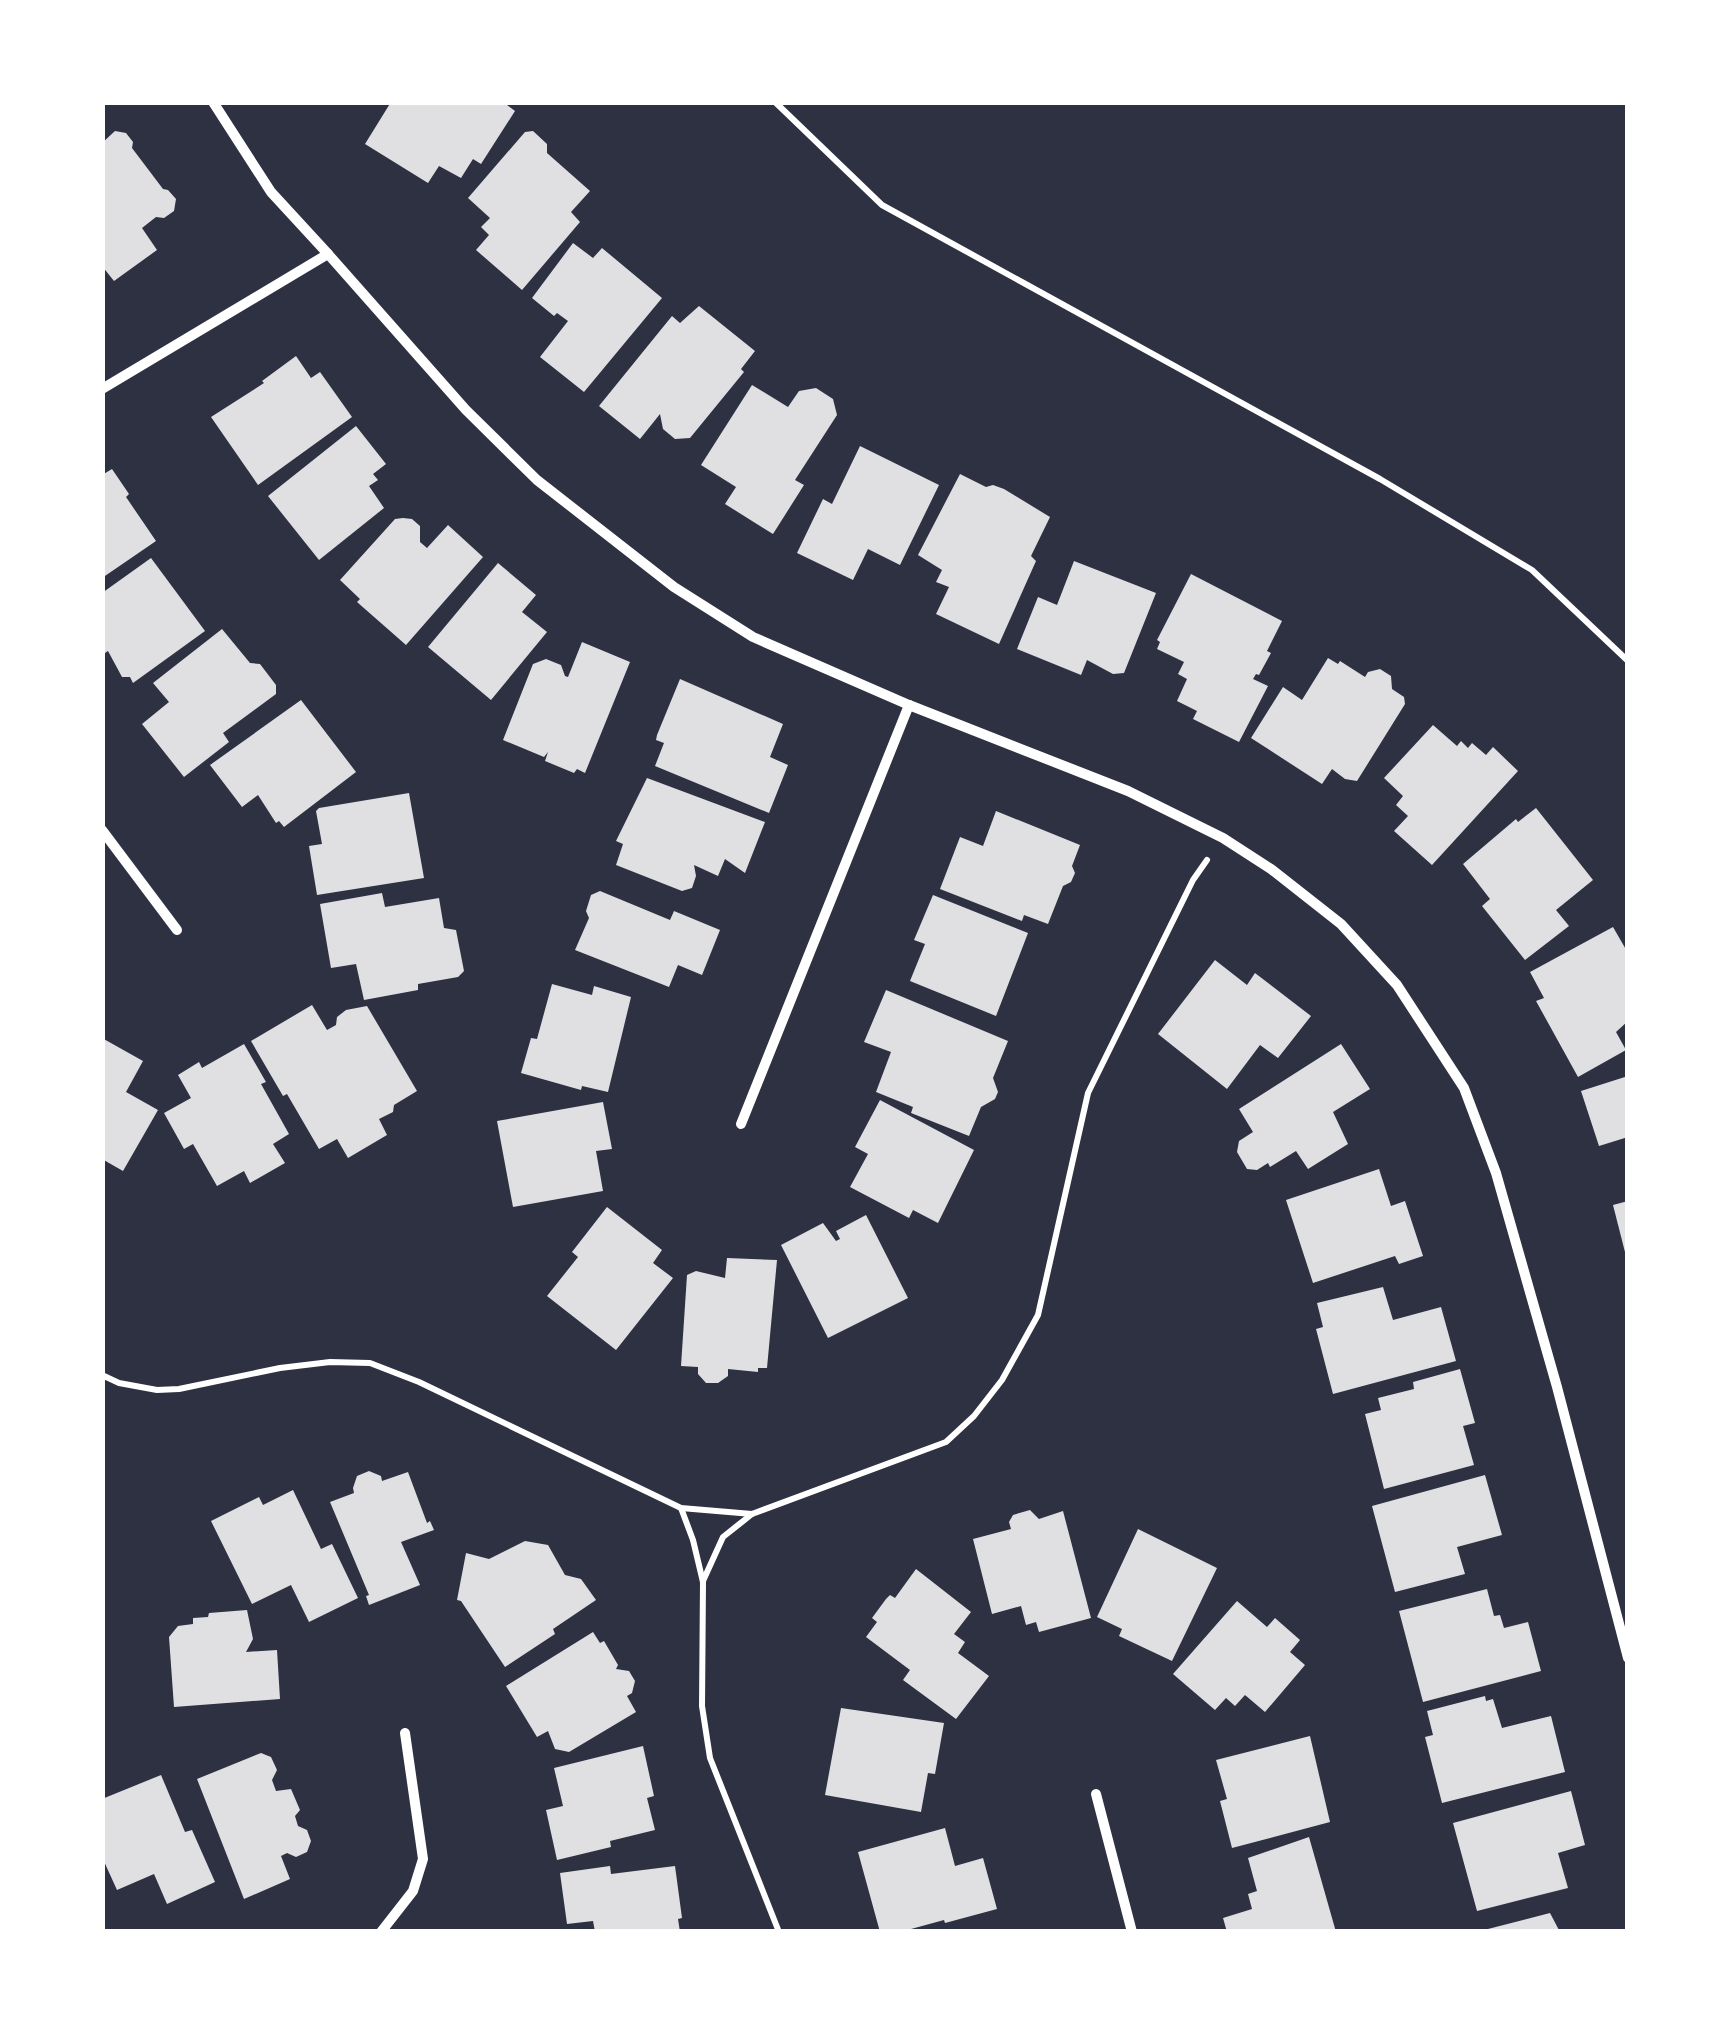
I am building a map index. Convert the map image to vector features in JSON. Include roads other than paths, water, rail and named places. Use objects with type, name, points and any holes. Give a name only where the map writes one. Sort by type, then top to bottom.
[{"type":"street","points":[[213,102],[270,192],[466,410],[537,480],[674,587],[754,637],[909,705],[1128,791],[1223,838],[1271,868],[1342,924],[1397,986],[1464,1088],[1496,1173],[1628,1658]]},
{"type":"street","points":[[102,389],[328,254]]},
{"type":"street","points":[[740,1124],[909,705]]},
{"type":"street","points":[[102,830],[177,930]]},
{"type":"street","points":[[381,1932],[413,1891],[424,1859],[405,1732]]},
{"type":"street","points":[[1096,1794],[1132,1932]]}]
